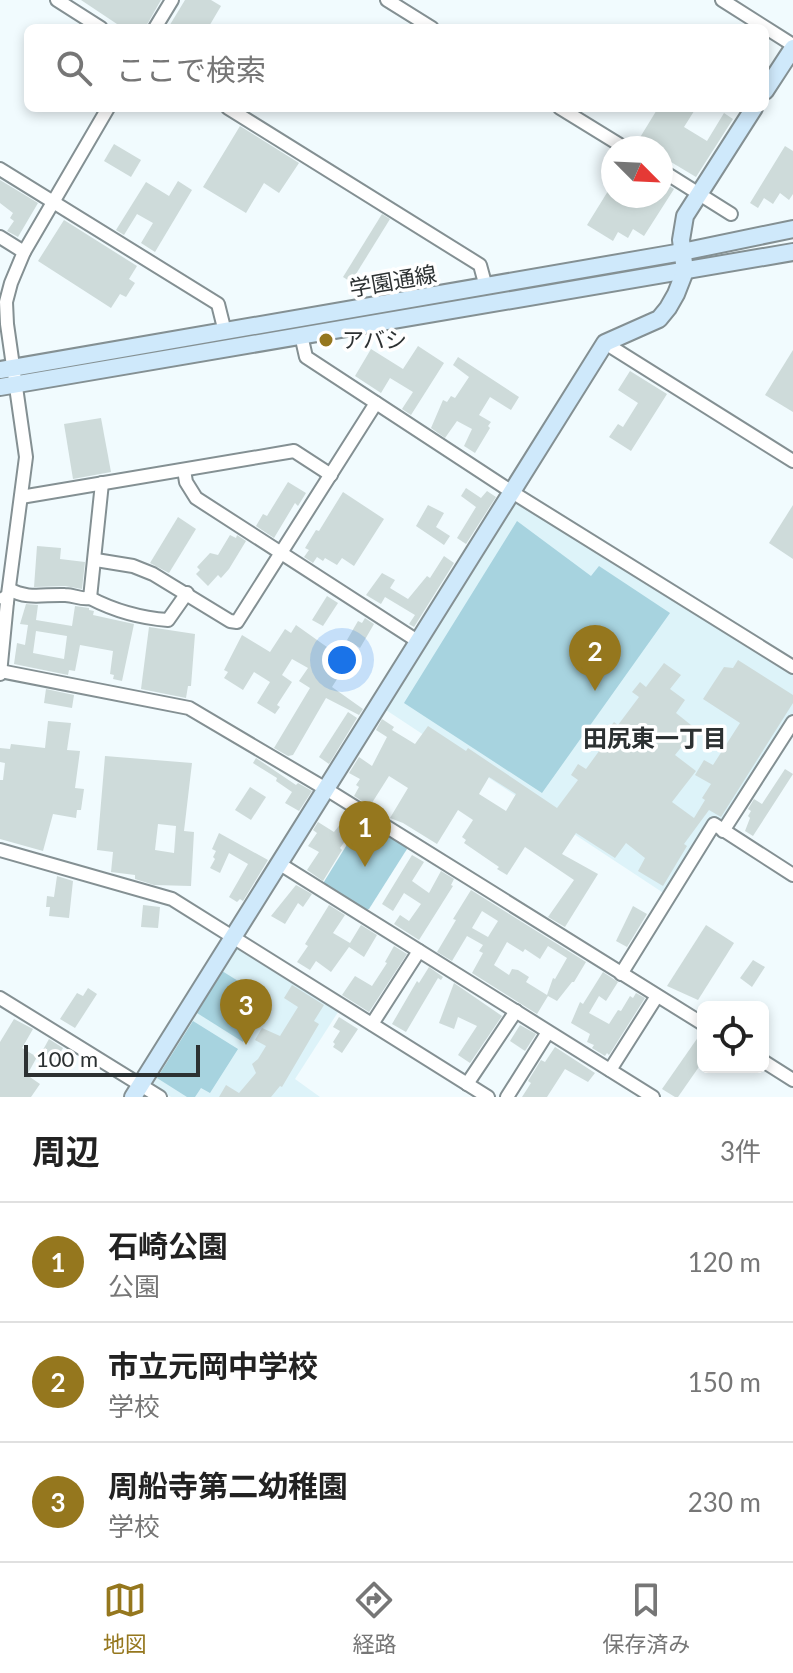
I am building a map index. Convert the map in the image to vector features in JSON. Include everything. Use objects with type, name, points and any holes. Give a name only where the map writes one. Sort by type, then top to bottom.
[{"type":"street","points":[[57,0],[95,24]]},
{"type":"street","points":[[157,24],[172,0]]},
{"type":"street","points":[[387,0],[426,24]]},
{"type":"street","points":[[722,0],[759,24]]},
{"type":"street","points":[[769,30],[793,46],[769,85]]},
{"type":"street","points":[[106,112],[24,252],[3,302],[7,324],[8,377],[26,457],[5,594],[0,672],[189,708],[326,789],[697,1020]]},
{"type":"street","points":[[234,112],[480,265],[486,287]]},
{"type":"street","points":[[566,112],[606,136]]},
{"type":"street","points":[[137,1091],[605,343],[659,319],[676,294],[685,271],[681,240],[685,216],[751,112]]},
{"type":"street","points":[[0,169],[218,304],[225,332]]},
{"type":"street","points":[[673,178],[731,214]]},
{"type":"street","name":"学園通線","points":[[8,377],[225,332],[682,252],[793,229]]},
{"type":"street","points":[[0,237],[24,252]]},
{"type":"street","name":"学園通線","points":[[8,377],[301,335],[793,252]]},
{"type":"street","points":[[301,335],[306,357],[512,492],[793,667]]},
{"type":"street","points":[[605,343],[793,461]]},
{"type":"street","points":[[96,560],[133,566],[168,581],[230,621],[237,622],[376,403]]},
{"type":"street","points":[[21,497],[294,451],[331,475]]},
{"type":"street","points":[[184,470],[186,482],[196,498],[419,642]]},
{"type":"street","points":[[90,598],[102,483]]},
{"type":"street","points":[[5,594],[68,594],[85,600],[90,598],[130,614],[168,620],[187,593]]},
{"type":"street","points":[[723,831],[793,722]]},
{"type":"street","points":[[621,974],[714,824],[793,875]]},
{"type":"street","points":[[0,850],[172,899],[488,1097]]},
{"type":"street","points":[[280,864],[653,1097]]},
{"type":"street","points":[[372,1024],[419,951]]},
{"type":"street","points":[[610,1070],[657,996]]},
{"type":"street","points":[[0,998],[137,1091],[160,1097]]},
{"type":"street","points":[[467,1084],[516,1011]]},
{"type":"street","points":[[507,1097],[548,1032]]},
{"type":"street","points":[[769,1065],[793,1080]]},
{"type":"shaded area","points":[[517,502],[793,673],[793,714],[724,825],[711,817],[665,894],[386,710],[513,503]]},
{"type":"shaded area","points":[[517,521],[591,576],[599,566],[670,613],[542,793],[404,703]]},
{"type":"shaded area","points":[[364,817],[406,845],[407,849],[369,909],[364,911],[322,885]]},
{"type":"shaded area","points":[[241,947],[340,1009],[295,1079],[320,1097],[171,1097],[149,1084],[234,949]]},
{"type":"shaded area","points":[[222,971],[269,1000],[243,1042],[197,1013]]},
{"type":"shaded area","points":[[193,1021],[238,1049],[210,1093],[201,1088],[195,1097],[187,1097],[157,1078]]},
{"type":"building","points":[[81,0],[161,0],[147,24],[117,24]]},
{"type":"building","points":[[185,0],[211,0],[221,6],[210,24],[170,24]]},
{"type":"building","points":[[656,112],[693,112],[684,127],[707,141],[724,113],[733,119],[696,177],[673,163],[673,136],[641,136]]},
{"type":"building","points":[[240,126],[299,163],[279,193],[264,183],[246,213],[203,187]]},
{"type":"building","points":[[114,144],[141,160],[131,177],[104,161]]},
{"type":"building","points":[[785,146],[793,151],[793,194],[789,200],[780,193],[773,204],[764,198],[758,208],[750,203]]},
{"type":"building","points":[[0,180],[38,203],[18,237],[7,231],[14,221],[10,218],[13,213],[0,203]]},
{"type":"building","points":[[178,181],[192,190],[155,252],[141,243],[153,223],[137,214],[124,235],[116,230],[146,182],[169,196]]},
{"type":"building","points":[[601,202],[601,208],[662,208],[644,236],[633,229],[628,238],[618,232],[613,241],[587,225]]},
{"type":"building","points":[[382,214],[390,219],[351,282],[343,277]]},
{"type":"building","points":[[64,220],[137,266],[129,279],[135,283],[126,297],[120,294],[111,308],[38,261]]},
{"type":"building","points":[[418,346],[444,363],[411,415],[402,409],[413,392],[390,378],[381,393],[355,376],[371,349],[403,369]]},
{"type":"building","points":[[793,350],[793,412],[765,395]]},
{"type":"building","points":[[458,357],[519,397],[511,410],[490,397],[479,415],[491,422],[490,428],[475,453],[464,446],[472,429],[457,421],[445,438],[431,428],[443,400],[447,402],[451,396],[455,398],[469,377],[453,365]]},
{"type":"building","points":[[630,371],[667,394],[631,451],[609,437],[618,424],[623,427],[638,403],[618,390]]},
{"type":"building","points":[[101,418],[111,472],[73,479],[64,424]]},
{"type":"building","points":[[288,482],[306,493],[298,506],[295,503],[274,538],[256,526],[263,514],[267,516]]},
{"type":"building","points":[[466,488],[481,498],[487,491],[496,497],[466,544],[457,538],[476,507],[461,496]]},
{"type":"building","points":[[343,492],[384,519],[354,566],[342,558],[337,565],[317,557],[313,563],[304,557],[309,550],[305,548]]},
{"type":"building","points":[[428,505],[444,513],[436,527],[450,536],[444,545],[416,526]]},
{"type":"building","points":[[793,505],[793,559],[769,543]]},
{"type":"building","points":[[178,517],[196,529],[169,573],[150,563]]},
{"type":"building","points":[[230,535],[236,538],[237,535],[246,541],[229,569],[208,586],[196,574],[200,570],[197,567],[210,553],[218,555]]},
{"type":"building","points":[[37,546],[61,548],[60,559],[85,562],[82,589],[34,587]]},
{"type":"building","points":[[444,556],[454,563],[414,627],[409,624],[415,615],[385,597],[381,604],[366,595],[382,573],[395,580],[390,588],[408,599],[427,576],[430,578]]},
{"type":"building","points":[[327,596],[338,603],[323,626],[312,620]]},
{"type":"building","points":[[26,604],[38,605],[36,620],[72,626],[75,606],[89,608],[94,611],[93,615],[134,624],[122,681],[113,679],[114,675],[110,674],[113,651],[80,645],[75,671],[69,670],[68,675],[14,664],[17,643],[25,645],[28,625],[20,624]],"holes":[[[36,631],[67,636],[64,659],[33,653]]]},
{"type":"building","points":[[365,618],[374,624],[360,648],[347,640],[358,621],[362,623]]},
{"type":"building","points":[[296,625],[348,662],[332,687],[363,709],[359,715],[326,698],[293,755],[288,756],[274,748],[310,688],[299,681],[308,668],[292,659],[282,675],[292,682],[277,705],[280,707],[275,714],[257,703],[270,682],[254,672],[243,690],[224,678],[228,672],[224,670],[242,635],[270,652],[285,629],[291,633]]},
{"type":"building","points":[[149,627],[195,634],[191,686],[188,686],[186,698],[141,689]]},
{"type":"building","points":[[738,660],[793,695],[793,703],[721,817],[709,810],[684,844],[687,846],[663,886],[638,871],[645,858],[626,843],[615,858],[576,833],[562,854],[598,874],[565,927],[548,917],[574,880],[525,847],[507,875],[464,843],[466,840],[462,837],[473,820],[458,810],[437,844],[390,818],[408,788],[389,776],[370,806],[354,796],[360,779],[349,773],[359,757],[372,766],[387,737],[376,730],[382,719],[394,727],[392,730],[415,744],[428,726],[466,751],[468,748],[557,808],[578,780],[571,775],[578,764],[586,769],[610,736],[606,732],[614,722],[618,725],[639,697],[632,692],[640,682],[646,687],[664,663],[681,675],[670,689],[685,700],[676,713],[696,729],[675,755],[696,771],[672,802],[694,818],[711,784],[695,775],[704,760],[713,765],[740,723],[703,699],[724,667],[733,668]],"holes":[[[489,777],[516,794],[506,811],[479,794]]]},
{"type":"building","points":[[46,689],[74,695],[72,708],[44,703]]},
{"type":"building","points":[[348,712],[357,718],[329,764],[319,757]]},
{"type":"building","points":[[48,721],[71,723],[67,750],[80,751],[75,788],[84,789],[81,810],[77,810],[76,818],[53,814],[43,851],[0,839],[0,780],[3,780],[5,763],[0,762],[0,748],[10,749],[11,744],[45,748]]},
{"type":"building","points":[[105,756],[192,763],[184,831],[194,832],[191,886],[154,885],[135,879],[135,875],[111,872],[113,852],[97,850]],"holes":[[[158,824],[176,826],[174,853],[155,850]]]},
{"type":"building","points":[[256,758],[296,785],[298,783],[312,791],[299,811],[285,803],[292,792],[253,763]]},
{"type":"building","points":[[785,769],[793,774],[753,836],[745,831],[751,811],[748,809],[754,799],[762,804]]},
{"type":"building","points":[[250,787],[266,797],[251,820],[235,810]]},
{"type":"building","points":[[346,817],[358,824],[340,848],[342,850],[323,881],[307,870],[319,852],[308,846],[317,833],[313,830],[318,822],[334,832]]},
{"type":"building","points":[[219,833],[268,860],[243,901],[240,899],[237,902],[229,897],[248,864],[229,853],[220,873],[210,868],[216,851],[212,849]]},
{"type":"building","points":[[412,855],[424,862],[412,881],[429,893],[441,871],[454,879],[453,886],[419,940],[394,924],[400,915],[409,921],[421,904],[404,893],[393,911],[382,904]]},
{"type":"building","points":[[57,876],[73,881],[69,918],[49,916],[50,907],[46,907],[47,896],[54,897]]},
{"type":"building","points":[[296,885],[312,894],[303,907],[298,903],[285,924],[271,916]]},
{"type":"building","points":[[471,890],[586,962],[557,1001],[548,996],[537,1014],[472,973],[483,953],[479,951],[483,945],[467,936],[452,961],[437,952],[456,920],[453,919]],"holes":[[[482,911],[498,921],[488,937],[472,928]],[[507,942],[540,959],[548,946],[567,958],[553,978],[547,995],[526,982],[529,977],[518,970],[512,969],[509,975],[494,965]]]},
{"type":"building","points":[[143,905],[160,907],[158,928],[141,927]]},
{"type":"building","points":[[329,905],[345,915],[333,933],[350,943],[361,925],[377,935],[364,957],[349,947],[331,972],[316,961],[310,970],[297,962]]},
{"type":"building","points":[[633,906],[647,914],[627,947],[616,941]]},
{"type":"building","points":[[706,925],[734,943],[698,1000],[667,986]]},
{"type":"building","points":[[394,946],[407,954],[369,1012],[342,995],[355,976],[372,986]]},
{"type":"building","points":[[753,960],[765,967],[752,987],[740,978]]},
{"type":"building","points":[[429,967],[443,977],[441,980],[438,978],[406,1032],[392,1024],[417,981],[419,983]]},
{"type":"building","points":[[603,972],[618,982],[606,1001],[599,996],[589,1013],[609,1024],[630,996],[633,998],[636,993],[645,998],[609,1055],[607,1053],[605,1056],[587,1042],[590,1034],[571,1023],[580,1002],[583,1004]]},
{"type":"building","points":[[454,983],[502,1016],[470,1063],[458,1055],[477,1026],[458,1017],[454,1029],[439,1023]]},
{"type":"building","points":[[292,985],[324,1005],[314,1021],[319,1024],[282,1087],[271,1097],[219,1097],[226,1085],[239,1093],[256,1073],[252,1064],[266,1046],[255,1040],[262,1028],[280,1036],[298,1007],[284,998]]},
{"type":"building","points":[[88,988],[97,994],[75,1028],[60,1019],[77,993],[83,996]]},
{"type":"building","points":[[339,1017],[358,1029],[342,1053],[333,1047],[340,1031],[333,1027]]},
{"type":"building","points":[[14,1019],[33,1029],[22,1048],[37,1057],[27,1075],[40,1084],[31,1097],[0,1097],[0,1042]]},
{"type":"building","points":[[520,1025],[536,1034],[525,1051],[510,1041]]},
{"type":"building","points":[[49,1039],[63,1048],[53,1065],[39,1057]]},
{"type":"building","points":[[697,1039],[697,1070],[678,1097],[662,1089]]},
{"type":"building","points":[[555,1047],[595,1073],[588,1082],[565,1069],[547,1097],[522,1097],[541,1060],[545,1062]]},
{"type":"place","name":"アバシ","points":[[326,340]]},
{"type":"place","name":"市立元岡中学校","points":[[595,691]]},
{"type":"place","name":"石崎公園","points":[[365,867]]},
{"type":"place","name":"周船寺第二幼稚園","points":[[246,1045]]},
{"type":"district","name":"田尻東一丁目","points":[[655,739]]}]
